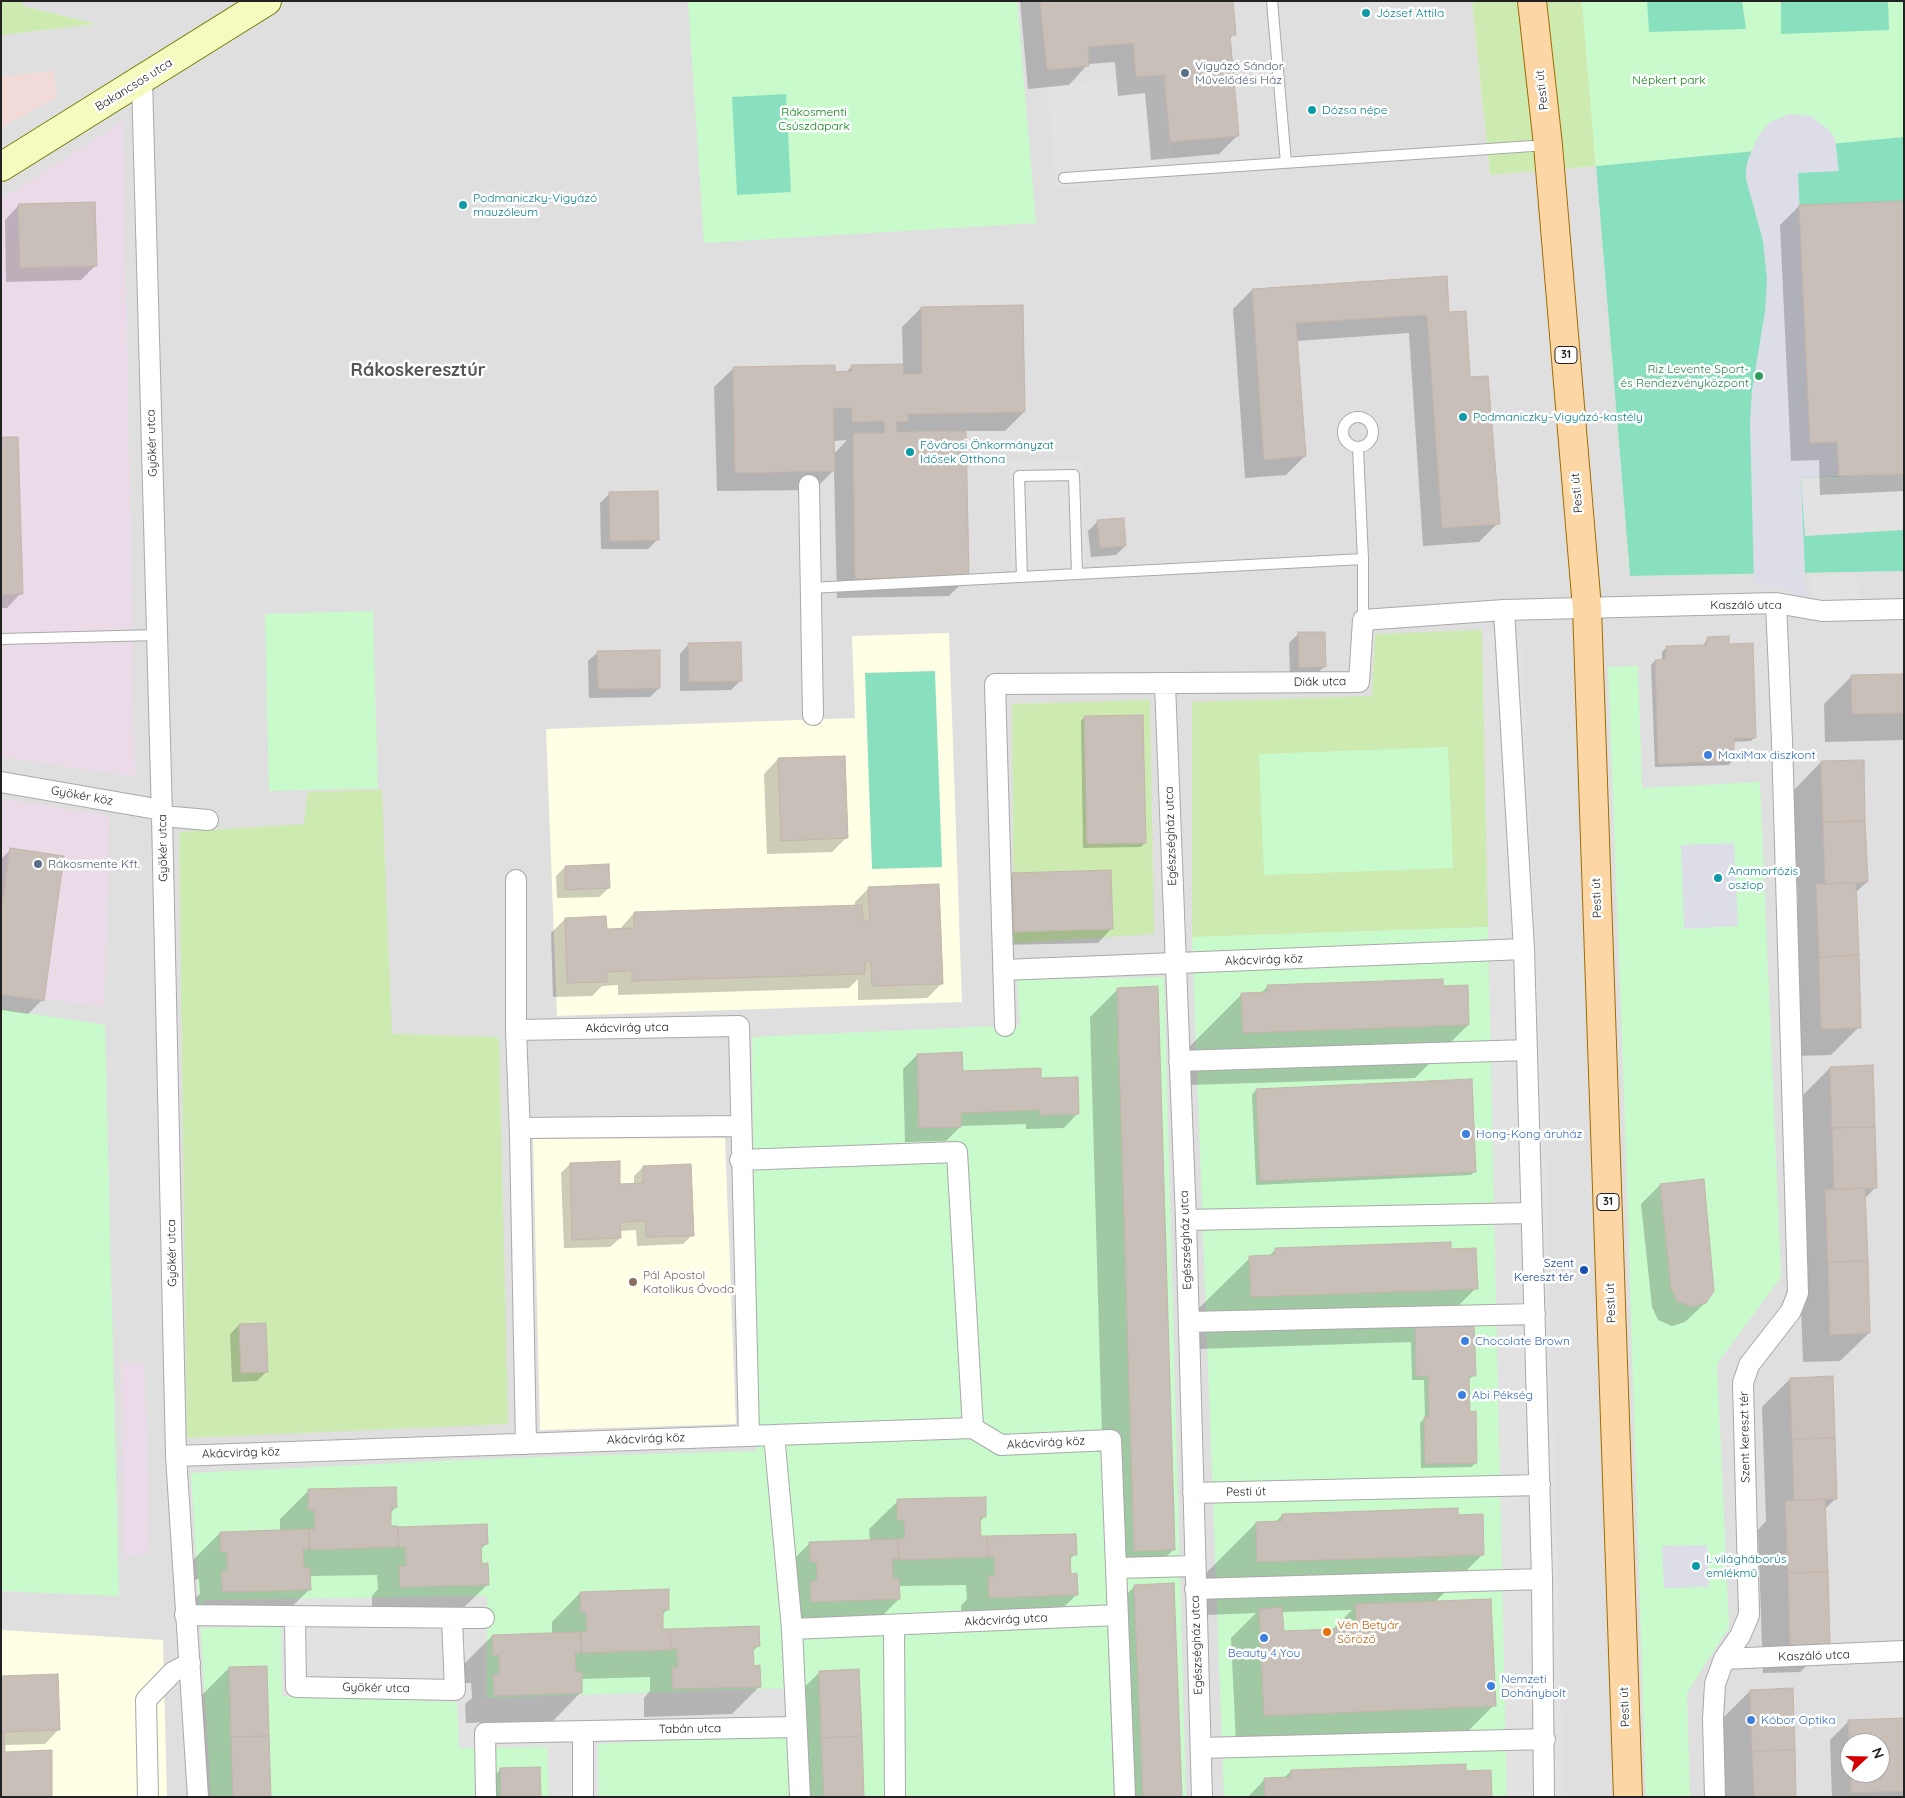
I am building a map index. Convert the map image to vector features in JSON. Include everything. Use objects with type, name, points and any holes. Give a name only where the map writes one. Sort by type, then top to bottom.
[{"type":"main road","name":"Pesti út","points":[[1532,1],[1548,145],[1587,608],[1628,1797]]},
{"type":"street","name":"Bakancsos utca","points":[[1,167],[267,1]]},
{"type":"street","name":"Gyökér utca","points":[[142,80],[162,813],[176,1456],[198,1797]]},
{"type":"street","points":[[809,485],[813,715]]},
{"type":"street","name":"Kaszáló utca","points":[[1587,608],[1776,603],[1822,612],[1904,609]]},
{"type":"street","name":"Szent kereszt tér","points":[[1724,1659],[1740,1636],[1749,1615],[1743,1383],[1750,1365],[1791,1311],[1798,1294],[1792,1046],[1776,603]]},
{"type":"street","points":[[1363,620],[1504,610],[1587,608]]},
{"type":"street","points":[[1504,610],[1524,949],[1540,1485],[1545,1739],[1544,1797]]},
{"type":"street","name":"Diák utca","points":[[1003,970],[995,684],[1359,682],[1363,620]]},
{"type":"street","name":"Egészségház utca","points":[[1165,684],[1186,1220],[1202,1797]]},
{"type":"street","name":"Gyökér köz","points":[[1,782],[208,820]]},
{"type":"street","points":[[516,880],[516,1030],[520,1128],[526,1444]]},
{"type":"street","name":"Akácvirág köz","points":[[1003,970],[1524,949]]},
{"type":"street","points":[[1003,970],[1004,1026]]},
{"type":"street","name":"Akácvirág utca","points":[[516,1030],[739,1026],[741,1126]]},
{"type":"street","points":[[1179,1061],[1527,1050]]},
{"type":"street","points":[[520,1128],[741,1126],[740,1160],[748,1435]]},
{"type":"street","points":[[740,1160],[957,1152],[973,1428]]},
{"type":"street","points":[[1186,1220],[1531,1213]]},
{"type":"street","points":[[1189,1322],[1535,1314]]},
{"type":"street","name":"Akácvirág köz","points":[[176,1456],[973,1428],[1001,1445],[1111,1440],[1116,1568]]},
{"type":"street","points":[[774,1435],[792,1629],[800,1797]]},
{"type":"street","name":"Pesti út","points":[[1193,1493],[1540,1485]]},
{"type":"street","points":[[1125,1797],[1116,1568],[1195,1566]]},
{"type":"street","points":[[1195,1589],[1542,1579]]},
{"type":"street","points":[[185,1615],[452,1620],[484,1618]]},
{"type":"street","name":"Akácvirág utca","points":[[792,1629],[1117,1615]]},
{"type":"street","name":"Gyökér utca","points":[[295,1618],[296,1686],[455,1690],[452,1620]]},
{"type":"street","points":[[894,1625],[895,1797]]},
{"type":"street","name":"Kaszáló utca","points":[[1724,1659],[1904,1651]]},
{"type":"street","points":[[1714,1797],[1713,1719],[1715,1684],[1724,1659]]},
{"type":"street","points":[[148,1797],[146,1700],[173,1672],[190,1663]]},
{"type":"street","name":"Tabán utca","points":[[486,1797],[485,1733],[796,1727]]},
{"type":"street","points":[[583,1732],[584,1797]]},
{"type":"street","points":[[1201,1748],[1545,1739]]},
{"type":"lane","points":[[1272,1],[1286,163]]},
{"type":"lane","points":[[1064,178],[1548,145]]},
{"type":"lane","points":[[1358,448],[1363,559],[1363,620]]},
{"type":"lane","points":[[1022,577],[1019,476],[1074,474],[1077,574]]},
{"type":"lane","points":[[810,588],[1363,559]]},
{"type":"lane","points":[[1,639],[157,635]]},
{"type":"shaded area","points":[[22,1],[1472,1],[1490,175],[1596,166],[1630,576],[1904,571],[1904,1797],[1,1797],[1,35],[96,24],[22,6]]},
{"type":"shaded area","points":[[54,71],[57,97],[1,128],[1,76]]},
{"type":"shaded area","points":[[1164,75],[1173,178],[1056,188],[1047,85]]},
{"type":"shaded area","points":[[1790,114],[1811,116],[1829,130],[1835,138],[1839,171],[1798,173],[1810,442],[1837,442],[1839,476],[1801,478],[1806,598],[1782,587],[1754,585],[1750,422],[1752,390],[1765,311],[1767,280],[1763,241],[1746,179],[1746,168],[1759,135],[1770,122]]},
{"type":"shaded area","points":[[123,121],[135,777],[1,757],[1,200]]},
{"type":"shaded area","points":[[1082,460],[1086,573],[1012,577],[1008,462]]},
{"type":"shaded area","points":[[1904,474],[1904,530],[1805,536],[1801,478]]},
{"type":"shaded area","points":[[1857,573],[1858,600],[1812,602],[1811,575]]},
{"type":"shaded area","points":[[1482,630],[1521,635],[1544,1105],[1564,1797],[1507,1797]]},
{"type":"shaded area","points":[[949,633],[962,1002],[557,1016],[546,729],[855,718],[852,636]]},
{"type":"shaded area","points":[[1,799],[110,816],[104,1007],[1,992]]},
{"type":"shaded area","points":[[1734,843],[1738,926],[1684,929],[1681,845]]},
{"type":"shaded area","name":"Pál Apostol Katolikus Óvoda","points":[[725,1138],[736,1424],[540,1430],[533,1139]]},
{"type":"shaded area","points":[[121,1362],[144,1362],[150,1553],[124,1556]]},
{"type":"shaded area","points":[[1707,1545],[1709,1587],[1664,1588],[1662,1546]]},
{"type":"shaded area","points":[[487,1596],[487,1698],[788,1688],[789,1735],[598,1744],[599,1797],[549,1797],[547,1747],[459,1748],[457,1702],[282,1696],[281,1627],[202,1628],[203,1600]]},
{"type":"shaded area","points":[[1,1630],[163,1640],[167,1797],[1,1797]]},
{"type":"green space","points":[[1,1],[22,1],[23,6],[97,24],[1,35]]},
{"type":"green space","name":"Rákosmenti Csúszdapark","points":[[688,1],[1017,1],[1036,223],[704,243]]},
{"type":"green space","points":[[1472,1],[1582,1],[1596,166],[1490,175]]},
{"type":"green space","name":"Népkert park","points":[[1582,1],[1904,1],[1904,137],[1596,166]]},
{"type":"green space","points":[[1647,1],[1742,1],[1746,29],[1649,32]]},
{"type":"green space","points":[[1781,1],[1888,1],[1889,30],[1781,34]]},
{"type":"green space","points":[[786,94],[791,192],[737,195],[732,97]]},
{"type":"green space","name":"Riz Levente Sport- és Rendezvényközpont","points":[[1904,137],[1904,571],[1630,576],[1596,166]]},
{"type":"green space","points":[[373,611],[378,788],[269,791],[265,614]]},
{"type":"green space","points":[[1482,630],[1488,927],[1192,937],[1192,702],[1372,696],[1375,634]]},
{"type":"green space","points":[[1638,666],[1642,788],[1760,782],[1781,1277],[1717,1364],[1729,1627],[1687,1693],[1690,1797],[1646,1797],[1624,1095],[1608,667]]},
{"type":"green space","points":[[935,671],[942,867],[872,869],[865,673]]},
{"type":"green space","points":[[1150,700],[1154,934],[1014,943],[1012,704]]},
{"type":"green space","points":[[1448,747],[1453,868],[1264,875],[1259,754]]},
{"type":"green space","points":[[382,790],[392,1034],[499,1037],[508,1424],[187,1438],[179,832],[304,824],[308,792]]},
{"type":"green space","points":[[1488,927],[1507,1797],[1224,1797],[1192,937]]},
{"type":"green space","points":[[1164,977],[1186,1797],[211,1797],[191,1473],[506,1458],[757,1451],[752,1037],[1020,1025],[1017,980]]},
{"type":"green space","points":[[1,1009],[105,1025],[119,1596],[1,1591]]},
{"type":"building","name":"Vigyázó Sándor Művelődési Ház","points":[[1040,1],[1233,1],[1236,35],[1230,35],[1239,136],[1170,142],[1164,75],[1136,77],[1133,43],[1088,47],[1089,66],[1047,70]]},
{"type":"building","points":[[1904,201],[1904,474],[1839,476],[1837,442],[1810,443],[1799,205]]},
{"type":"building","points":[[95,202],[97,266],[20,268],[18,204]]},
{"type":"building","name":"Podmaniczky–Vigyázó-kastély","points":[[1447,276],[1449,312],[1466,311],[1470,377],[1488,376],[1500,524],[1442,528],[1427,315],[1296,323],[1306,456],[1264,460],[1252,289]]},
{"type":"building","name":"Fővárosi Önkormányzat Idősek Otthona","points":[[1023,305],[1025,412],[907,414],[908,421],[896,422],[897,432],[966,431],[969,577],[855,579],[853,433],[885,433],[884,421],[852,422],[852,408],[833,408],[835,471],[735,473],[733,367],[835,365],[835,372],[852,371],[851,365],[903,364],[903,374],[922,374],[921,307]]},
{"type":"building","points":[[1,437],[18,437],[23,594],[1,595]]},
{"type":"building","points":[[658,491],[659,540],[610,541],[609,492]]},
{"type":"building","points":[[1124,518],[1126,546],[1100,548],[1097,520]]},
{"type":"building","points":[[1298,632],[1325,632],[1326,667],[1299,667]]},
{"type":"building","points":[[1729,636],[1729,644],[1753,643],[1756,738],[1734,738],[1734,761],[1658,764],[1655,660],[1666,659],[1666,646],[1707,645],[1707,637]]},
{"type":"building","points":[[741,642],[742,681],[689,682],[688,643]]},
{"type":"building","points":[[660,650],[660,688],[598,689],[597,651]]},
{"type":"building","points":[[1904,674],[1904,713],[1852,714],[1851,675]]},
{"type":"building","points":[[1143,715],[1146,843],[1087,844],[1084,716]]},
{"type":"building","points":[[845,756],[848,838],[781,841],[778,758]]},
{"type":"building","points":[[1864,760],[1865,821],[1823,822],[1821,761]]},
{"type":"building","points":[[1865,821],[1868,882],[1825,884],[1823,822]]},
{"type":"building","points":[[10,848],[64,856],[44,1001],[1,994],[1,912]]},
{"type":"building","points":[[609,864],[610,888],[565,890],[565,866]]},
{"type":"building","points":[[1111,870],[1113,929],[1014,932],[1012,873]]},
{"type":"building","points":[[1856,883],[1859,955],[1819,957],[1816,884]]},
{"type":"building","points":[[939,884],[943,984],[872,986],[871,962],[865,962],[865,974],[632,981],[632,971],[607,972],[607,982],[567,983],[565,918],[606,916],[607,929],[634,928],[634,912],[862,905],[863,921],[870,921],[868,887]]},
{"type":"building","points":[[1859,955],[1861,1028],[1821,1029],[1819,957]]},
{"type":"building","points":[[1443,979],[1443,986],[1468,985],[1469,1025],[1243,1033],[1241,993],[1268,992],[1267,985]]},
{"type":"building","points":[[1158,986],[1175,1550],[1134,1551],[1117,988]]},
{"type":"building","points":[[962,1052],[963,1071],[1041,1068],[1041,1078],[1078,1077],[1079,1114],[1040,1115],[1040,1110],[961,1113],[961,1127],[919,1128],[917,1054]]},
{"type":"building","points":[[1873,1065],[1875,1127],[1832,1128],[1830,1067]]},
{"type":"building","points":[[1472,1079],[1476,1172],[1260,1181],[1256,1089]]},
{"type":"building","points":[[1875,1127],[1877,1188],[1834,1189],[1832,1128]]},
{"type":"building","points":[[620,1161],[620,1184],[643,1183],[643,1166],[691,1164],[694,1236],[646,1237],[645,1221],[620,1222],[621,1238],[572,1240],[570,1163]]},
{"type":"building","points":[[1704,1179],[1714,1291],[1706,1303],[1691,1307],[1677,1301],[1671,1288],[1660,1184]]},
{"type":"building","points":[[1865,1188],[1868,1261],[1828,1262],[1825,1190]]},
{"type":"building","points":[[1451,1242],[1451,1249],[1476,1248],[1478,1289],[1251,1297],[1249,1256],[1275,1255],[1275,1248]]},
{"type":"building","points":[[1868,1261],[1870,1333],[1830,1335],[1828,1262]]},
{"type":"building","points":[[266,1323],[268,1372],[241,1373],[239,1324]]},
{"type":"building","points":[[1474,1325],[1476,1376],[1469,1376],[1470,1412],[1476,1411],[1477,1463],[1425,1464],[1424,1417],[1429,1417],[1428,1376],[1416,1376],[1415,1326]]},
{"type":"building","points":[[1833,1376],[1835,1438],[1792,1439],[1790,1378]]},
{"type":"building","points":[[1835,1438],[1837,1499],[1794,1500],[1792,1439]]},
{"type":"building","points":[[396,1487],[397,1507],[391,1508],[391,1526],[398,1526],[398,1547],[310,1550],[309,1529],[315,1529],[314,1510],[308,1510],[308,1489]]},
{"type":"building","points":[[986,1497],[986,1517],[980,1517],[981,1536],[987,1536],[988,1557],[899,1560],[898,1539],[905,1538],[904,1520],[897,1520],[897,1499]]},
{"type":"building","points":[[1825,1499],[1828,1572],[1788,1573],[1785,1501]]},
{"type":"building","points":[[1458,1508],[1458,1515],[1483,1514],[1484,1555],[1257,1562],[1256,1522],[1282,1521],[1282,1514]]},
{"type":"building","points":[[487,1524],[488,1544],[481,1545],[482,1564],[488,1563],[489,1585],[400,1587],[399,1566],[406,1566],[405,1547],[399,1547],[398,1527]]},
{"type":"building","points":[[309,1529],[309,1549],[303,1549],[304,1568],[310,1568],[311,1590],[222,1592],[221,1571],[227,1571],[227,1552],[220,1552],[220,1532]]},
{"type":"building","points":[[1076,1534],[1077,1555],[1070,1555],[1071,1574],[1077,1573],[1078,1595],[989,1598],[988,1576],[995,1576],[994,1557],[988,1557],[987,1536]]},
{"type":"building","points":[[898,1539],[899,1559],[892,1559],[893,1578],[899,1578],[900,1599],[811,1602],[810,1581],[817,1581],[817,1562],[810,1562],[809,1542]]},
{"type":"building","points":[[1828,1572],[1830,1644],[1790,1646],[1788,1573]]},
{"type":"building","points":[[1174,1583],[1182,1797],[1143,1797],[1134,1585]]},
{"type":"building","points":[[669,1589],[669,1610],[663,1610],[663,1629],[670,1629],[671,1650],[582,1653],[581,1632],[587,1631],[586,1612],[580,1613],[580,1592]]},
{"type":"building","points":[[1491,1599],[1496,1706],[1264,1716],[1259,1609],[1282,1607],[1284,1631],[1357,1628],[1355,1604]]},
{"type":"building","points":[[759,1626],[760,1646],[753,1647],[754,1666],[760,1665],[761,1687],[672,1689],[672,1668],[678,1668],[677,1649],[671,1649],[670,1629]]},
{"type":"building","points":[[580,1632],[581,1653],[575,1653],[576,1672],[582,1672],[582,1693],[494,1696],[493,1674],[499,1674],[499,1655],[492,1656],[492,1635]]},
{"type":"building","points":[[267,1666],[269,1736],[231,1737],[229,1667]]},
{"type":"building","points":[[859,1669],[862,1736],[821,1738],[819,1671]]},
{"type":"building","points":[[58,1674],[60,1730],[4,1732],[5,1752],[52,1750],[52,1796],[1,1797],[1,1676]]},
{"type":"building","points":[[1793,1688],[1795,1750],[1752,1751],[1750,1690]]},
{"type":"building","points":[[1904,1718],[1904,1791],[1851,1793],[1851,1783],[1890,1783],[1890,1733],[1849,1733],[1848,1720]]},
{"type":"building","points":[[269,1736],[271,1797],[233,1797],[231,1737]]},
{"type":"building","points":[[862,1736],[864,1797],[824,1797],[821,1738]]},
{"type":"building","points":[[1795,1750],[1796,1797],[1754,1797],[1752,1751]]},
{"type":"building","points":[[1466,1764],[1466,1771],[1491,1770],[1492,1797],[1265,1797],[1264,1778],[1291,1777],[1291,1770]]},
{"type":"building","points":[[540,1767],[541,1797],[501,1797],[500,1768]]},
{"type":"place","name":"József Attila","points":[[1366,13]]},
{"type":"place","name":"Vigyázó Sándor Művelődési Ház","points":[[1185,73]]},
{"type":"place","name":"Dózsa népe","points":[[1312,110]]},
{"type":"place","name":"Podmaniczky-Vigyázó mauzóleum","points":[[463,205]]},
{"type":"place","name":"Riz Levente Sport- és Rendezvényközpont","points":[[1759,376]]},
{"type":"place","name":"Podmaniczky–Vigyázó-kastély","points":[[1463,417]]},
{"type":"place","name":"Fővárosi Önkormányzat Idősek Otthona","points":[[910,452]]},
{"type":"place","name":"MaxiMax diszkont","points":[[1708,755]]},
{"type":"place","name":"Rákosmente Kft.","points":[[38,864]]},
{"type":"place","name":"Anamorfózis oszlop","points":[[1718,878]]},
{"type":"place","name":"Hong-Kong áruház","points":[[1466,1134]]},
{"type":"place","name":"Szent Kereszt tér","points":[[1584,1270]]},
{"type":"place","name":"Pál Apostol Katolikus Óvoda","points":[[633,1282]]},
{"type":"place","name":"Chocolate Brown","points":[[1465,1341]]},
{"type":"place","name":"Abi Pékség","points":[[1462,1395]]},
{"type":"place","name":"I. világháborús emlékmű","points":[[1696,1566]]},
{"type":"place","name":"Vén Betyár Söröző","points":[[1327,1632]]},
{"type":"place","name":"Beauty 4 You","points":[[1264,1638]]},
{"type":"place","name":"Nemzeti Dohánybolt","points":[[1491,1686]]},
{"type":"place","name":"Kóbor Optika","points":[[1751,1720]]},
{"type":"district","name":"Rákoskeresztúr","points":[[418,371]]}]
